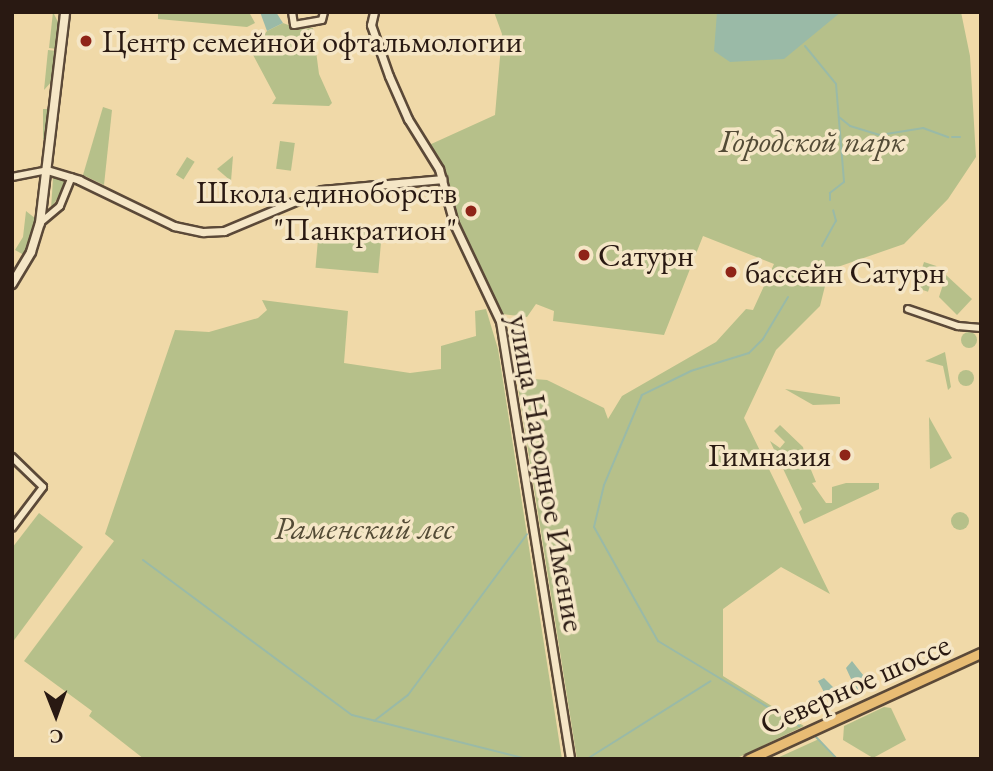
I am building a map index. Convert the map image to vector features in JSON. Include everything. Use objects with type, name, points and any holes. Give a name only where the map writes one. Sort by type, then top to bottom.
[{"type":"main road","points":[[12,284],[31,252],[40,223],[65,12]]},
{"type":"main road","name":"Северное шоссе","points":[[749,759],[981,653]]},
{"type":"street","points":[[292,12],[294,25],[322,20],[324,12]]},
{"type":"street","name":"улица Народное Имение","points":[[374,12],[371,25],[394,87],[443,179],[454,224],[500,321],[570,759]]},
{"type":"street","points":[[12,177],[47,170],[72,177],[174,226],[203,233],[224,231],[321,190],[443,179]]},
{"type":"street","points":[[40,223],[60,206],[72,177]]},
{"type":"street","points":[[908,309],[958,327],[981,328]]},
{"type":"street","points":[[12,457],[43,487],[12,528]]},
{"type":"green space","points":[[53,12],[60,26],[57,49],[49,48]]},
{"type":"green space","points":[[249,12],[255,23],[247,27],[158,19],[158,13]]},
{"type":"green space","name":"Городской парк","points":[[494,12],[961,12],[970,56],[976,157],[948,199],[904,244],[829,270],[820,306],[776,350],[744,418],[830,594],[781,567],[723,609],[723,676],[804,726],[735,759],[577,759],[518,387],[521,378],[547,380],[604,408],[608,419],[622,396],[716,342],[746,309],[753,310],[774,264],[703,236],[664,335],[553,321],[554,311],[536,304],[527,317],[502,314],[464,235],[442,166],[429,145],[495,115],[502,34]]},
{"type":"green space","points":[[283,23],[299,29],[313,28],[319,74],[332,103],[329,106],[272,104],[276,98],[251,51],[267,31]]},
{"type":"green space","points":[[48,50],[57,51],[53,80],[44,90]]},
{"type":"green space","points":[[103,107],[112,110],[104,185],[83,175]]},
{"type":"green space","points":[[43,109],[51,109],[51,139],[43,139]]},
{"type":"green space","points":[[280,141],[295,143],[291,171],[276,169]]},
{"type":"green space","points":[[233,156],[231,181],[217,169]]},
{"type":"green space","points":[[187,157],[195,162],[184,180],[176,175]]},
{"type":"green space","points":[[58,175],[67,182],[51,209],[53,178]]},
{"type":"green space","points":[[26,211],[36,219],[24,255],[15,250],[23,237]]},
{"type":"green space","points":[[319,228],[382,233],[378,273],[316,268]]},
{"type":"green space","points":[[924,262],[936,266],[928,292],[916,288]]},
{"type":"green space","points":[[946,275],[972,299],[957,315],[939,297]]},
{"type":"green space","name":"Раменский лес","points":[[262,300],[348,311],[344,363],[410,373],[441,369],[441,346],[476,336],[475,311],[486,309],[498,349],[562,759],[144,759],[89,716],[92,711],[24,661],[114,541],[105,534],[175,330],[209,332],[258,318],[267,310]]},
{"type":"green space","points":[[969,332],[975,334],[975,346],[969,348],[963,346],[961,340],[963,334]]},
{"type":"green space","points":[[945,352],[951,387],[948,390],[943,366],[925,361]]},
{"type":"green space","points":[[966,370],[974,378],[966,386],[958,378]]},
{"type":"green space","points":[[785,389],[840,397],[840,404],[813,405]]},
{"type":"green space","points":[[929,417],[952,458],[930,469]]},
{"type":"green space","points":[[780,425],[803,447],[806,461],[799,462],[809,465],[816,482],[812,483],[826,503],[832,503],[832,487],[846,483],[879,483],[879,489],[804,524],[799,512],[802,509],[770,441],[780,448],[785,442],[774,431]]},
{"type":"green space","points":[[960,512],[966,515],[969,521],[966,527],[960,530],[954,527],[951,521],[954,515]]},
{"type":"green space","points":[[39,513],[83,547],[12,643],[12,548]]},
{"type":"green space","points":[[884,707],[891,708],[906,740],[873,758],[843,740],[844,726]]},
{"type":"green space","points":[[819,739],[837,759],[775,759]]},
{"type":"shaded area","points":[[260,12],[276,12],[283,23],[267,31]]},
{"type":"shaded area","points":[[717,12],[841,12],[784,59],[730,62],[714,51]]},
{"type":"shaded area","points":[[852,661],[867,680],[865,691],[832,707],[818,681],[824,678],[837,691],[847,688],[852,681],[846,668]]},
{"type":"waterway","points":[[805,46],[836,84],[844,182],[830,193],[830,200]]},
{"type":"waterway","points":[[839,117],[850,126],[880,135],[923,128],[948,137]]},
{"type":"waterway","points":[[952,137],[960,137]]},
{"type":"waterway","points":[[822,246],[836,221],[833,210]]},
{"type":"waterway","points":[[788,297],[763,339],[749,353],[691,371],[642,395],[604,485],[594,527],[658,641],[799,726]]},
{"type":"waterway","points":[[374,721],[408,695],[527,534]]},
{"type":"waterway","points":[[143,560],[352,715],[527,759]]},
{"type":"waterway","points":[[587,759],[711,681]]},
{"type":"waterway","points":[[816,737],[837,759]]},
{"type":"place","name":"Центр семейной офтальмологии","points":[[86,41]]},
{"type":"place","name":"Школа единоборств \"Панкратион\"","points":[[471,211]]},
{"type":"place","name":"Сатурн","points":[[584,255]]},
{"type":"place","name":"бассейн Сатурн","points":[[731,272]]},
{"type":"place","name":"Гимназия","points":[[845,455]]}]
